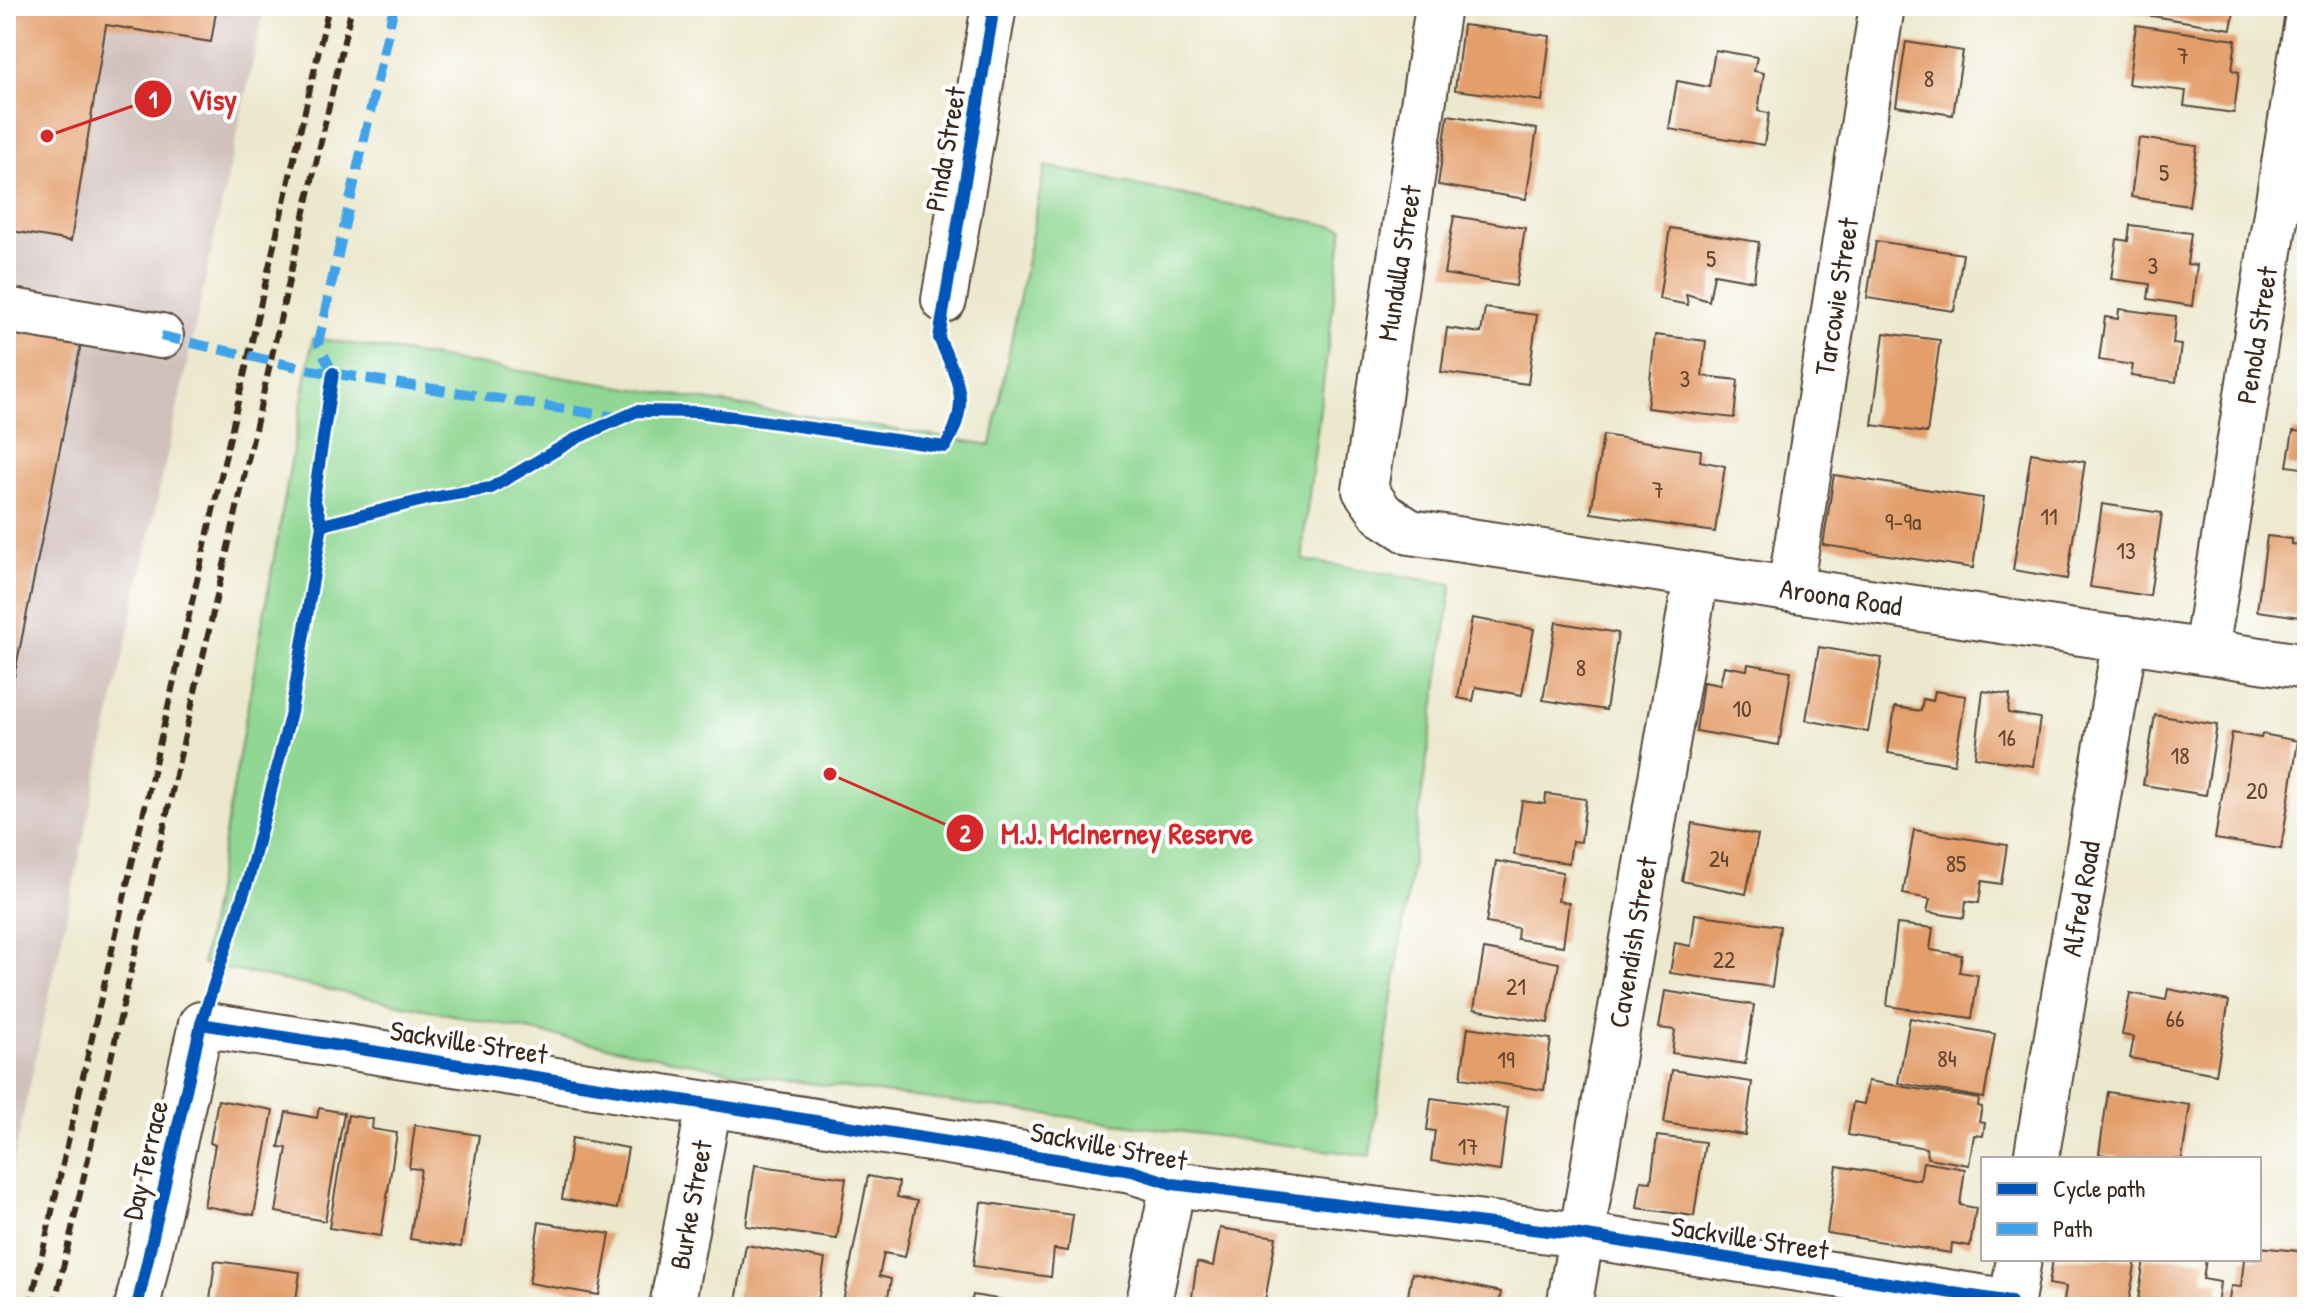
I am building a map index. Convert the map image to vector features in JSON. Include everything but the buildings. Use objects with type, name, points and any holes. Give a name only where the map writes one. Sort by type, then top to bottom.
[{"type":"street","name":"Pinda Street","points":[[944,300],[994,6]]},
{"type":"street","name":"Mundulla Street","points":[[1382,514],[1365,490],[1438,6]]},
{"type":"street","name":"Tarcowie Street","points":[[1790,589],[1882,6]]},
{"type":"street","name":"Penola Street","points":[[2206,651],[2307,20]]},
{"type":"street","points":[[6,310],[161,336]]},
{"type":"street","name":"Aroona Road","points":[[1382,514],[1410,532],[2307,667]]},
{"type":"street","name":"Cavendish Street","points":[[1569,1307],[1696,577]]},
{"type":"street","name":"Alfred Road","points":[[2036,1157],[2125,639]]},
{"type":"street","name":"Sackville Street","points":[[201,1024],[1132,1171],[1173,1184],[1580,1235],[2011,1305]]},
{"type":"street","name":"Day Terrace","points":[[137,1307],[201,1024]]},
{"type":"street","name":"Burke Street","points":[[672,1307],[709,1104]]},
{"type":"street","points":[[1148,1307],[1173,1184]]},
{"type":"street","points":[[2011,1305],[2019,1261]]},
{"type":"shaded area","points":[[6,6],[265,6],[6,1194]]},
{"type":"green space","points":[[1045,166],[1343,228],[1303,560],[1452,584],[1370,1156],[753,1076],[202,964],[313,338],[991,445]]},
{"type":"railway","points":[[30,1307],[329,6]]},
{"type":"railway","points":[[54,1307],[352,6]]},
{"type":"marked path","points":[[333,373],[318,343],[394,6]]},
{"type":"marked path","points":[[161,336],[311,370],[616,417]]},
{"type":"cycle path","points":[[137,1307],[201,1024],[249,877],[291,712],[322,525],[432,498],[491,488],[579,437],[637,411],[698,412],[945,447],[960,405],[952,367],[939,338],[994,6]]},
{"type":"cycle path","points":[[322,525],[314,498],[333,373]]},
{"type":"cycle path","points":[[201,1024],[1132,1171],[1173,1184],[1580,1235],[2011,1302]]},
{"type":"place","name":"Visy","points":[[47,136]]},
{"type":"place","name":"M.J. McInerney Reserve","points":[[830,774]]}]
